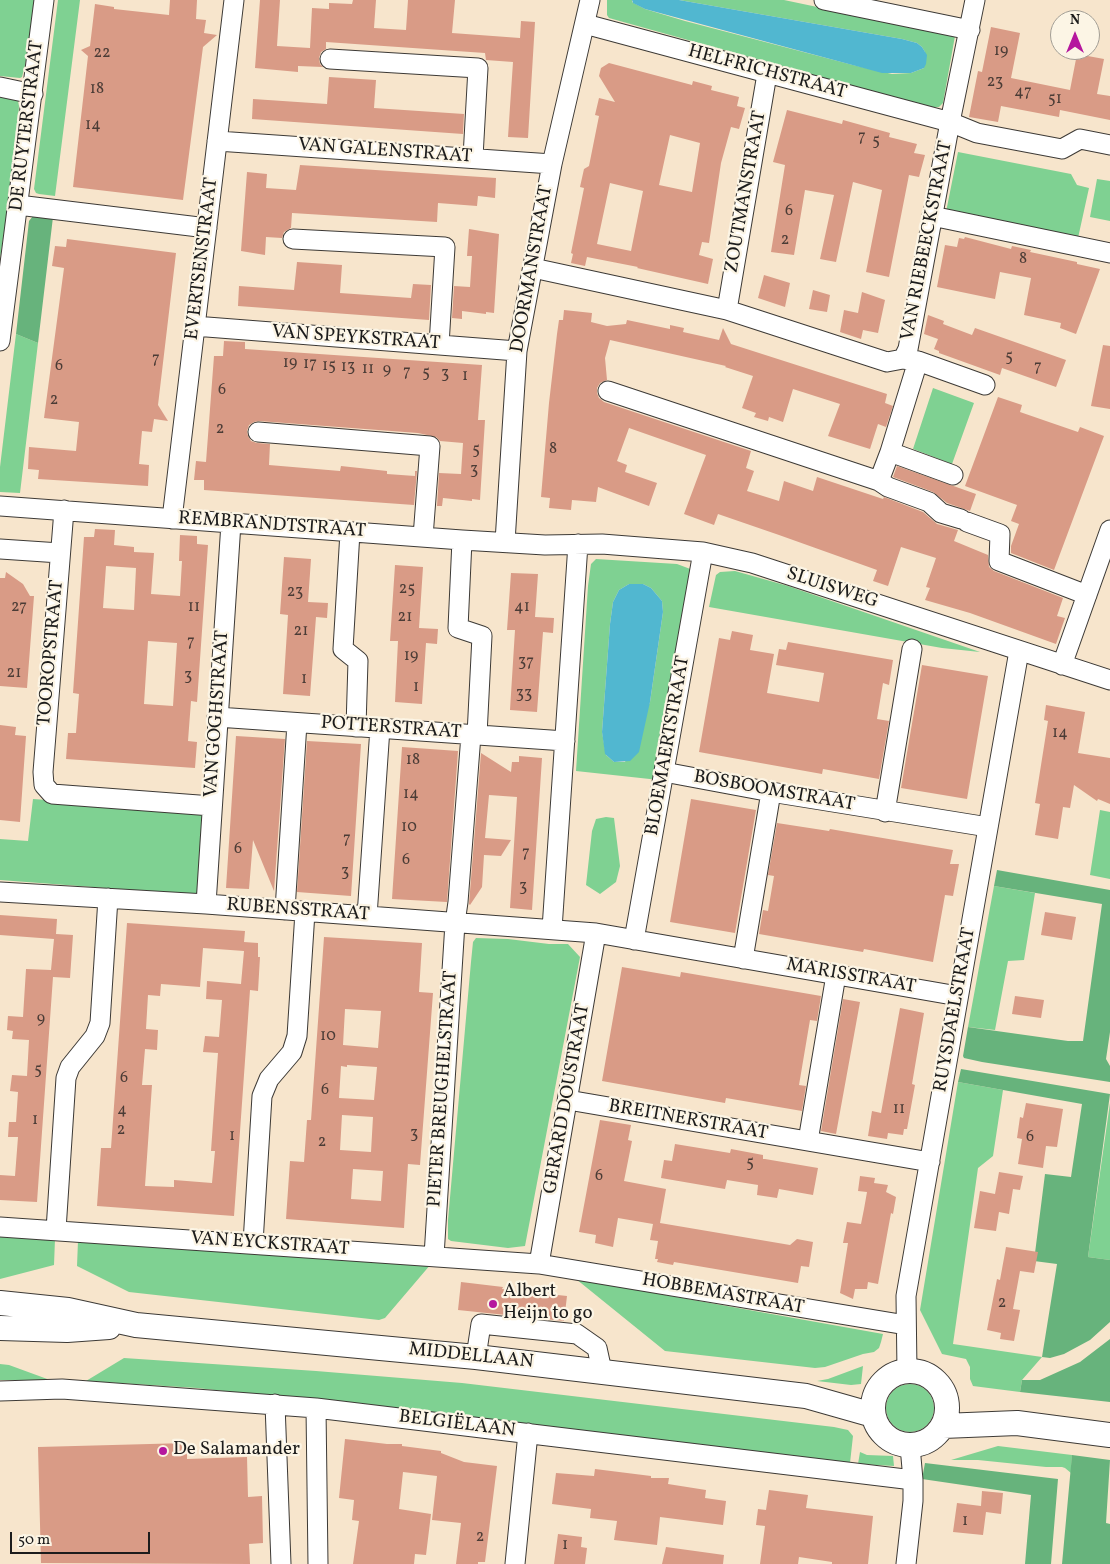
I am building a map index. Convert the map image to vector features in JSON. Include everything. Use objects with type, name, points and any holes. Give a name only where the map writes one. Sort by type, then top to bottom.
[{"type":"main road","name":"MIDDELLAAN","points":[[0,1303],[68,1310],[136,1325],[476,1357],[806,1396],[873,1416]]},
{"type":"main road","name":"MIDDELLAAN","points":[[0,1328],[68,1330],[136,1325]]},
{"type":"main road","points":[[907,1371],[928,1375],[942,1390],[947,1401],[947,1413],[943,1426],[925,1442],[910,1446],[891,1441],[878,1428],[873,1416],[872,1403],[876,1392],[884,1381],[897,1373],[907,1371]]},
{"type":"main road","name":"MIDDELLAAN","points":[[806,1396],[876,1392]]},
{"type":"main road","points":[[947,1401],[1017,1423]]},
{"type":"main road","points":[[943,1426],[1017,1423],[1110,1435]]},
{"type":"street","name":"DE RUYTERSTRAAT","points":[[0,341],[44,0]]},
{"type":"street","name":"EVERTSENSTRAAT","points":[[172,519],[234,0]]},
{"type":"street","name":"DOORMANSTRAAT","points":[[505,542],[517,351],[552,164],[590,0]]},
{"type":"street","points":[[824,0],[970,30]]},
{"type":"street","name":"VAN RIEBEECKSTRAAT","points":[[533,268],[727,310],[886,362],[911,360],[908,349],[950,122],[975,0]]},
{"type":"street","name":"HELFRICHSTRAAT","points":[[585,24],[950,122],[978,133],[1062,149],[1080,139],[1110,145]]},
{"type":"street","points":[[330,59],[478,68],[472,157]]},
{"type":"street","name":"ZOUTMANSTRAAT","points":[[727,310],[767,74]]},
{"type":"street","points":[[0,87],[33,94]]},
{"type":"street","name":"VAN GALENSTRAAT","points":[[217,142],[472,157],[552,164]]},
{"type":"street","points":[[18,205],[207,228]]},
{"type":"street","points":[[932,216],[1110,253]]},
{"type":"street","points":[[293,239],[445,247],[439,345]]},
{"type":"street","name":"VAN SPEYKSTRAAT","points":[[194,326],[517,351]]},
{"type":"street","points":[[879,481],[890,452],[911,360],[985,385]]},
{"type":"street","points":[[608,391],[879,481],[888,487],[929,502],[941,513],[1000,534],[999,562],[1087,595]]},
{"type":"street","points":[[258,432],[430,446],[424,537]]},
{"type":"street","points":[[890,452],[953,474]]},
{"type":"street","name":"REMBRANDTSTRAAT","points":[[0,506],[230,524],[545,545]]},
{"type":"street","name":"TOOROPSTRAAT","points":[[64,510],[43,772],[44,785],[52,794],[212,806]]},
{"type":"street","name":"VAN GOGHSTRAAT","points":[[206,904],[230,524]]},
{"type":"street","points":[[1062,665],[1110,530]]},
{"type":"street","points":[[350,532],[343,649],[358,661],[356,727]]},
{"type":"street","name":"PIETER BREUGHELSTRAAT","points":[[434,1256],[455,922],[482,636],[458,628],[462,540]]},
{"type":"street","points":[[552,929],[578,544]]},
{"type":"street","name":"SLUISWEG","points":[[545,545],[625,546],[703,552],[752,563],[1110,680]]},
{"type":"street","points":[[0,548],[60,553]]},
{"type":"street","name":"BLOEMAERTSTRAAT","points":[[634,940],[703,552]]},
{"type":"street","points":[[885,812],[912,649]]},
{"type":"street","name":"RUYSDAELSTRAAT","points":[[907,1371],[906,1296],[1019,650]]},
{"type":"street","name":"POTTERSTRAAT","points":[[217,717],[565,741]]},
{"type":"street","points":[[285,910],[297,722]]},
{"type":"street","points":[[367,916],[380,728]]},
{"type":"street","name":"BOSBOOMSTRAAT","points":[[664,772],[885,812],[988,827]]},
{"type":"street","points":[[743,959],[771,792]]},
{"type":"street","name":"RUBENSSTRAAT","points":[[0,892],[206,904],[596,933]]},
{"type":"street","points":[[56,1230],[66,1078],[70,1068],[95,1036],[100,1023],[108,898]]},
{"type":"street","points":[[253,1244],[262,1096],[268,1079],[292,1052],[297,1036],[305,912]]},
{"type":"street","name":"MARISSTRAAT","points":[[596,933],[958,996]]},
{"type":"street","name":"GERARD DOUSTRAAT","points":[[539,1264],[596,933]]},
{"type":"street","points":[[808,1141],[836,975]]},
{"type":"street","name":"BREITNERSTRAAT","points":[[568,1100],[930,1162]]},
{"type":"street","name":"VAN EYCKSTRAAT","points":[[0,1226],[539,1264]]},
{"type":"street","name":"HOBBEMASTRAAT","points":[[539,1264],[906,1325]]},
{"type":"street","points":[[476,1357],[482,1324],[577,1334],[597,1348],[602,1371]]},
{"type":"street","name":"BELGIËLAAN","points":[[0,1390],[62,1389],[316,1408],[913,1480]]},
{"type":"street","points":[[274,1404],[281,1564]]},
{"type":"street","points":[[316,1408],[318,1564]]},
{"type":"street","points":[[515,1564],[528,1433]]},
{"type":"street","points":[[906,1564],[914,1502],[910,1446]]},
{"type":"green space","points":[[0,0],[34,0],[27,57],[22,77],[20,78],[0,76]]},
{"type":"green space","points":[[58,0],[80,0],[55,196],[36,193],[34,189]]},
{"type":"green space","points":[[607,0],[632,0],[632,2],[645,9],[685,21],[892,74],[911,73],[924,68],[925,52],[922,47],[917,43],[902,39],[679,0],[784,0],[955,36],[943,103],[939,107],[928,107],[609,18],[607,15]]},
{"type":"green space","points":[[0,97],[18,101],[19,106],[16,150],[0,259]]},
{"type":"green space","points":[[958,152],[1071,174],[1077,185],[1089,188],[1078,238],[946,212]]},
{"type":"green space","points":[[1097,179],[1110,181],[1110,221],[1090,217]]},
{"type":"green space","points":[[33,216],[53,217],[38,343],[16,334],[29,221]]},
{"type":"green space","points":[[16,334],[38,343],[20,493],[0,492],[0,467]]},
{"type":"green space","points":[[933,388],[974,403],[952,464],[913,449]]},
{"type":"green space","points":[[596,559],[677,564],[693,570],[659,780],[576,771],[591,564]],"holes":[[[629,584],[643,584],[651,588],[662,601],[663,612],[650,702],[625,762],[614,762],[606,755],[602,732],[613,602],[619,590]]]},
{"type":"green space","points":[[735,571],[788,586],[980,652],[942,648],[709,607],[716,575],[720,572]]},
{"type":"green space","points":[[33,799],[203,811],[198,895],[0,880],[0,839],[28,841]]},
{"type":"green space","points":[[1100,810],[1110,812],[1110,879],[1090,875]]},
{"type":"green space","points":[[614,818],[620,866],[616,882],[600,894],[586,885],[592,831],[596,819]]},
{"type":"green space","points":[[997,870],[1110,890],[1110,1032],[1106,1059],[1110,1066],[1110,1082],[964,1058],[968,1027],[1068,1041],[1083,1041],[1102,904],[994,886]]},
{"type":"green space","points":[[994,886],[1035,893],[1024,960],[1008,961],[995,1030],[968,1027]]},
{"type":"green space","points":[[476,938],[568,944],[580,957],[525,1246],[508,1248],[451,1241],[448,1239],[448,1220],[471,962],[473,942]]},
{"type":"green space","points":[[961,1069],[1110,1094],[1088,1257],[1110,1260],[1110,1322],[1090,1340],[1064,1354],[1050,1358],[1042,1357],[1057,1264],[1034,1261],[1045,1174],[1071,1177],[1082,1104],[958,1082]]},
{"type":"green space","points":[[958,1082],[1003,1090],[993,1156],[978,1168],[953,1344],[1042,1357],[1022,1380],[1020,1392],[973,1386],[970,1379],[970,1367],[966,1359],[942,1354],[920,1310]]},
{"type":"green space","points":[[1110,1103],[1110,1260],[1088,1257]]},
{"type":"green space","points":[[0,1236],[55,1239],[54,1265],[0,1279]]},
{"type":"green space","points":[[78,1241],[431,1264],[385,1318],[379,1320],[129,1292],[77,1266]]},
{"type":"green space","points":[[576,1279],[883,1334],[879,1348],[874,1352],[825,1367],[815,1368],[665,1351]]},
{"type":"green space","points":[[1110,1339],[1110,1402],[1020,1392],[1022,1380],[1040,1380],[1080,1362]]},
{"type":"green space","points":[[124,1358],[462,1383],[834,1427],[848,1430],[853,1436],[850,1463],[197,1388],[86,1381]]},
{"type":"green space","points":[[0,1364],[9,1365],[50,1380],[0,1380]]},
{"type":"green space","points":[[863,1366],[861,1384],[851,1385],[817,1381],[828,1379]]},
{"type":"green space","points":[[905,1384],[915,1384],[924,1388],[930,1394],[933,1399],[933,1417],[924,1428],[915,1432],[905,1432],[896,1428],[890,1422],[886,1413],[886,1403],[890,1394],[896,1388]]},
{"type":"green space","points":[[998,1446],[1072,1455],[1071,1473],[1062,1467],[978,1460],[951,1460]]},
{"type":"green space","points":[[860,1452],[867,1455],[893,1456],[894,1466],[858,1464]]},
{"type":"green space","points":[[1072,1455],[1110,1460],[1106,1523],[1110,1524],[1110,1564],[1062,1564]]},
{"type":"green space","points":[[925,1463],[1058,1479],[1051,1564],[1025,1564],[1031,1495],[922,1479]]},
{"type":"water","points":[[632,0],[679,0],[902,39],[917,43],[922,47],[927,55],[926,64],[924,68],[911,73],[882,73],[645,9],[633,3]]},
{"type":"water","points":[[629,584],[643,584],[651,588],[662,601],[663,612],[650,702],[639,752],[630,761],[614,762],[605,754],[602,732],[610,624],[613,602],[619,590]]},
{"type":"building","points":[[170,0],[197,0],[196,19],[206,20],[204,33],[217,35],[203,47],[183,200],[73,187],[88,56],[81,50],[90,46],[95,4],[114,7],[114,9],[169,15]]},
{"type":"building","points":[[260,0],[280,0],[277,46],[310,48],[312,8],[329,9],[329,3],[352,4],[353,0],[376,0],[374,28],[406,30],[408,0],[455,0],[452,33],[520,38],[521,21],[535,22],[528,138],[508,137],[513,62],[486,60],[485,53],[326,42],[326,49],[321,52],[319,58],[320,64],[323,67],[298,66],[298,72],[255,68]]},
{"type":"building","points":[[991,27],[1020,33],[1011,78],[1070,90],[1076,60],[1104,59],[1097,94],[1110,96],[1110,120],[1060,110],[1059,117],[1001,106],[998,122],[969,117],[978,71],[982,72]]},
{"type":"building","points":[[609,63],[692,85],[693,81],[712,86],[711,90],[739,97],[737,106],[745,108],[739,129],[731,127],[721,163],[709,243],[702,242],[699,255],[713,259],[708,284],[587,257],[585,266],[571,263],[573,254],[571,253],[584,188],[580,187],[584,169],[589,166],[599,116],[595,115],[599,98],[615,102],[599,76],[601,68]],"holes":[[[670,135],[700,143],[692,192],[659,185]],[[610,183],[643,191],[631,251],[597,244]]]},
{"type":"building","points":[[329,77],[376,80],[374,108],[464,114],[463,134],[252,119],[253,99],[327,104]]},
{"type":"building","points":[[787,110],[842,124],[843,120],[890,133],[889,137],[917,144],[914,153],[925,155],[919,177],[909,175],[889,277],[866,272],[882,190],[853,182],[836,262],[820,259],[834,195],[805,190],[794,255],[771,252],[785,165],[773,162]]},
{"type":"building","points":[[300,165],[496,178],[495,198],[478,196],[477,206],[438,203],[437,222],[292,213],[291,228],[284,232],[282,238],[266,237],[265,255],[241,251],[247,172],[267,174],[266,188],[296,190]]},
{"type":"building","points":[[469,229],[499,234],[494,313],[462,311],[462,319],[452,318],[454,286],[470,287],[472,256],[467,256]]},
{"type":"building","points":[[965,237],[1011,249],[1012,246],[1031,250],[1030,252],[1100,269],[1076,334],[1060,328],[1061,323],[1024,315],[1031,278],[1000,272],[995,299],[937,287],[945,245],[957,247],[959,238],[964,239]]},
{"type":"building","points":[[67,239],[176,253],[158,405],[168,421],[154,419],[152,432],[142,431],[139,464],[149,465],[148,486],[38,479],[39,470],[28,469],[29,447],[76,451],[79,422],[44,418],[64,268],[52,266],[55,246],[66,247]]},
{"type":"building","points":[[297,262],[342,265],[340,293],[411,298],[413,284],[431,285],[429,320],[238,306],[239,286],[294,290]]},
{"type":"building","points":[[764,275],[790,283],[785,307],[758,298]]},
{"type":"building","points":[[813,290],[830,295],[827,312],[809,309]]},
{"type":"building","points":[[862,292],[885,300],[878,333],[863,330],[861,339],[840,332],[844,310],[858,313]]},
{"type":"building","points":[[564,310],[592,313],[591,322],[607,326],[626,324],[627,320],[670,329],[670,325],[684,328],[683,332],[719,340],[723,328],[731,344],[887,394],[885,403],[893,406],[886,427],[878,424],[870,449],[828,436],[840,404],[793,389],[783,422],[769,417],[768,421],[754,417],[756,413],[742,408],[753,376],[726,366],[610,340],[605,358],[607,380],[600,383],[597,388],[599,398],[604,402],[751,451],[746,468],[754,471],[747,491],[779,501],[784,481],[813,491],[817,477],[883,499],[884,497],[923,512],[937,524],[958,530],[954,541],[988,555],[989,567],[994,571],[1063,598],[1057,616],[1065,618],[1056,644],[970,613],[925,600],[930,588],[926,587],[936,558],[901,547],[888,586],[873,581],[877,570],[779,535],[718,514],[714,525],[684,514],[706,455],[629,428],[617,461],[627,465],[625,472],[657,483],[649,506],[598,487],[596,502],[572,500],[571,510],[549,508],[550,498],[541,497],[557,334],[559,320],[563,320]]},
{"type":"building","points":[[928,315],[944,321],[943,324],[972,335],[975,328],[1066,360],[1056,387],[1002,368],[1000,375],[939,353],[939,351],[934,349],[938,339],[924,334]]},
{"type":"building","points":[[224,341],[245,342],[245,349],[482,365],[478,420],[485,420],[480,500],[443,498],[442,506],[437,506],[439,473],[461,474],[463,443],[440,441],[436,437],[418,433],[259,421],[249,425],[248,436],[251,441],[270,444],[269,465],[340,471],[341,466],[387,471],[387,474],[415,476],[415,471],[417,471],[414,505],[204,490],[204,480],[194,480],[196,461],[206,462],[214,356],[223,356]]},
{"type":"building","points":[[1103,345],[1110,346],[1110,409],[1091,406]]},
{"type":"building","points":[[998,397],[1022,405],[1020,412],[1078,432],[1080,427],[1104,436],[1054,570],[1011,553],[1011,546],[1019,524],[1011,521],[1017,505],[965,486]]},
{"type":"building","points":[[897,466],[976,494],[970,511],[947,503],[933,492],[893,477]]},
{"type":"building","points":[[95,529],[115,530],[114,545],[134,547],[134,552],[154,553],[151,594],[180,596],[182,561],[179,561],[180,535],[197,536],[197,544],[208,545],[197,702],[191,701],[188,741],[197,742],[195,768],[66,759],[68,733],[76,733],[79,694],[73,693],[84,537],[94,537]],"holes":[[[106,566],[136,568],[134,610],[103,608]],[[148,641],[177,643],[173,706],[144,704]]]},
{"type":"building","points":[[284,557],[311,559],[308,602],[328,603],[327,618],[316,617],[310,696],[283,694],[288,615],[280,614]]},
{"type":"building","points":[[395,565],[423,567],[419,628],[438,629],[437,644],[426,643],[422,704],[395,702],[398,641],[390,641]]},
{"type":"building","points":[[6,572],[23,584],[30,596],[34,596],[27,688],[0,686],[0,578],[5,578]]},
{"type":"building","points":[[511,573],[538,574],[535,617],[554,618],[553,633],[543,632],[537,712],[510,710],[515,630],[507,630]]},
{"type":"building","points":[[732,631],[753,635],[750,650],[774,654],[767,693],[819,702],[824,673],[776,665],[779,649],[786,650],[788,642],[893,660],[889,685],[883,683],[877,719],[889,721],[879,779],[823,769],[822,774],[699,752],[719,638],[730,640]]},
{"type":"building","points":[[922,665],[988,676],[967,799],[901,788]]},
{"type":"building","points":[[1046,705],[1085,712],[1078,753],[1110,758],[1110,804],[1098,799],[1097,801],[1074,785],[1070,808],[1063,807],[1058,839],[1035,835],[1040,804],[1035,803],[1048,721],[1044,720]]},
{"type":"building","points":[[0,725],[16,727],[15,735],[26,736],[20,822],[0,820]]},
{"type":"building","points":[[236,736],[285,739],[274,891],[253,840],[249,889],[226,888]]},
{"type":"building","points":[[307,741],[361,744],[351,896],[297,892]]},
{"type":"building","points":[[402,747],[458,751],[447,902],[392,899]]},
{"type":"building","points":[[481,753],[511,772],[512,762],[519,762],[519,756],[542,758],[532,910],[510,908],[517,797],[489,795],[485,838],[511,840],[501,856],[484,855],[482,887],[469,904]]},
{"type":"building","points":[[691,799],[756,810],[735,933],[670,922]]},
{"type":"building","points":[[777,823],[829,831],[830,829],[953,850],[950,864],[959,864],[953,896],[945,895],[933,962],[864,949],[863,952],[759,934],[763,910],[768,911],[774,876],[768,875]]},
{"type":"building","points":[[1045,912],[1076,917],[1072,940],[1041,935]]},
{"type":"building","points":[[0,915],[57,919],[56,934],[73,935],[70,978],[53,977],[37,1202],[0,1200],[0,1175],[15,1176],[18,1137],[8,1137],[9,1122],[16,1122],[18,1092],[10,1091],[12,1075],[27,1076],[29,1040],[12,1039],[13,1031],[7,1030],[8,1016],[23,1017],[26,969],[51,970],[54,939],[0,935]]},
{"type":"building","points":[[127,923],[245,931],[244,942],[258,943],[258,957],[260,957],[258,991],[250,990],[234,1216],[97,1206],[101,1148],[111,1148]],"holes":[[[203,948],[244,951],[241,984],[207,981],[206,999],[222,1000],[219,1037],[205,1036],[203,1052],[218,1053],[211,1151],[215,1151],[212,1183],[174,1180],[174,1187],[145,1186],[152,1085],[142,1085],[145,1049],[157,1050],[158,1030],[146,1029],[148,995],[160,996],[161,984],[200,987]]]},
{"type":"building","points":[[324,937],[422,943],[419,992],[433,993],[420,1165],[408,1164],[404,1228],[286,1219],[290,1161],[304,1162],[307,1120],[311,1120]],"holes":[[[345,1009],[381,1011],[378,1048],[343,1045]],[[347,1065],[377,1067],[374,1100],[339,1098],[341,1066],[347,1067]],[[342,1115],[373,1117],[371,1152],[340,1150]],[[353,1169],[383,1171],[381,1201],[351,1199]]]},
{"type":"building","points":[[622,967],[680,977],[681,972],[821,996],[817,1021],[810,1020],[799,1085],[806,1086],[802,1111],[726,1098],[725,1103],[602,1081]]},
{"type":"building","points":[[1015,996],[1044,1000],[1041,1018],[1012,1014]]},
{"type":"building","points":[[843,999],[860,1002],[836,1134],[821,1131]]},
{"type":"building","points":[[900,1008],[924,1013],[912,1084],[915,1085],[907,1129],[904,1129],[903,1135],[888,1133],[887,1139],[868,1136],[872,1111],[881,1113]]},
{"type":"building","points":[[1026,1103],[1063,1109],[1057,1147],[1046,1146],[1043,1168],[1018,1164],[1022,1139],[1017,1138],[1020,1117],[1023,1118]]},
{"type":"building","points":[[600,1120],[631,1125],[628,1140],[632,1141],[624,1181],[666,1189],[660,1223],[790,1245],[797,1239],[813,1242],[809,1267],[801,1266],[798,1283],[674,1262],[673,1265],[657,1262],[658,1259],[655,1259],[658,1241],[650,1240],[653,1224],[618,1218],[613,1247],[595,1243],[596,1235],[579,1232]]},
{"type":"building","points":[[675,1144],[730,1153],[731,1149],[763,1155],[763,1159],[818,1168],[813,1195],[779,1189],[777,1198],[757,1195],[758,1185],[727,1180],[725,1189],[661,1178],[664,1160],[672,1161]]},
{"type":"building","points":[[999,1172],[1023,1176],[1020,1190],[1013,1189],[1009,1214],[999,1212],[996,1231],[974,1228],[980,1191],[995,1194]]},
{"type":"building","points":[[860,1176],[875,1178],[874,1183],[888,1185],[886,1192],[896,1197],[893,1214],[891,1213],[878,1284],[868,1282],[867,1289],[855,1289],[853,1299],[840,1293],[848,1243],[843,1243],[847,1222],[861,1224],[867,1192],[858,1191]]},
{"type":"building","points":[[1006,1247],[1038,1252],[1034,1273],[1020,1271],[1013,1309],[1020,1310],[1014,1341],[1000,1339],[1001,1333],[987,1330],[997,1279],[1000,1280]]},
{"type":"building","points":[[461,1282],[503,1287],[502,1289],[567,1296],[564,1321],[458,1310]]},
{"type":"building","points":[[345,1439],[402,1444],[402,1446],[441,1451],[441,1453],[464,1462],[497,1466],[485,1562],[478,1562],[478,1564],[456,1564],[461,1523],[432,1520],[437,1476],[403,1472],[399,1509],[431,1514],[426,1555],[415,1554],[414,1564],[353,1564],[359,1521],[352,1520],[354,1500],[339,1498]]},
{"type":"building","points":[[187,1443],[187,1459],[247,1457],[248,1497],[262,1496],[263,1543],[249,1544],[250,1564],[41,1563],[38,1447]]},
{"type":"building","points":[[595,1469],[651,1476],[651,1478],[669,1478],[668,1484],[706,1490],[705,1498],[726,1501],[723,1525],[660,1517],[657,1545],[614,1540],[617,1521],[590,1518],[591,1509],[552,1504],[556,1473],[594,1476]]},
{"type":"building","points":[[769,1490],[808,1495],[806,1508],[873,1516],[868,1564],[832,1564],[832,1562],[799,1557],[798,1564],[760,1564],[765,1526],[756,1525],[758,1509],[766,1510]]},
{"type":"building","points":[[982,1491],[1003,1493],[1001,1514],[986,1512],[983,1535],[953,1532],[957,1503],[981,1506]]},
{"type":"building","points":[[558,1534],[582,1537],[581,1547],[587,1548],[585,1564],[554,1564]]},
{"type":"building","points":[[666,1547],[724,1555],[723,1564],[662,1564]]},
{"type":"place","name":"Albert Heijn to go","points":[[493,1304]]},
{"type":"place","name":"De Salamander","points":[[163,1451]]}]
